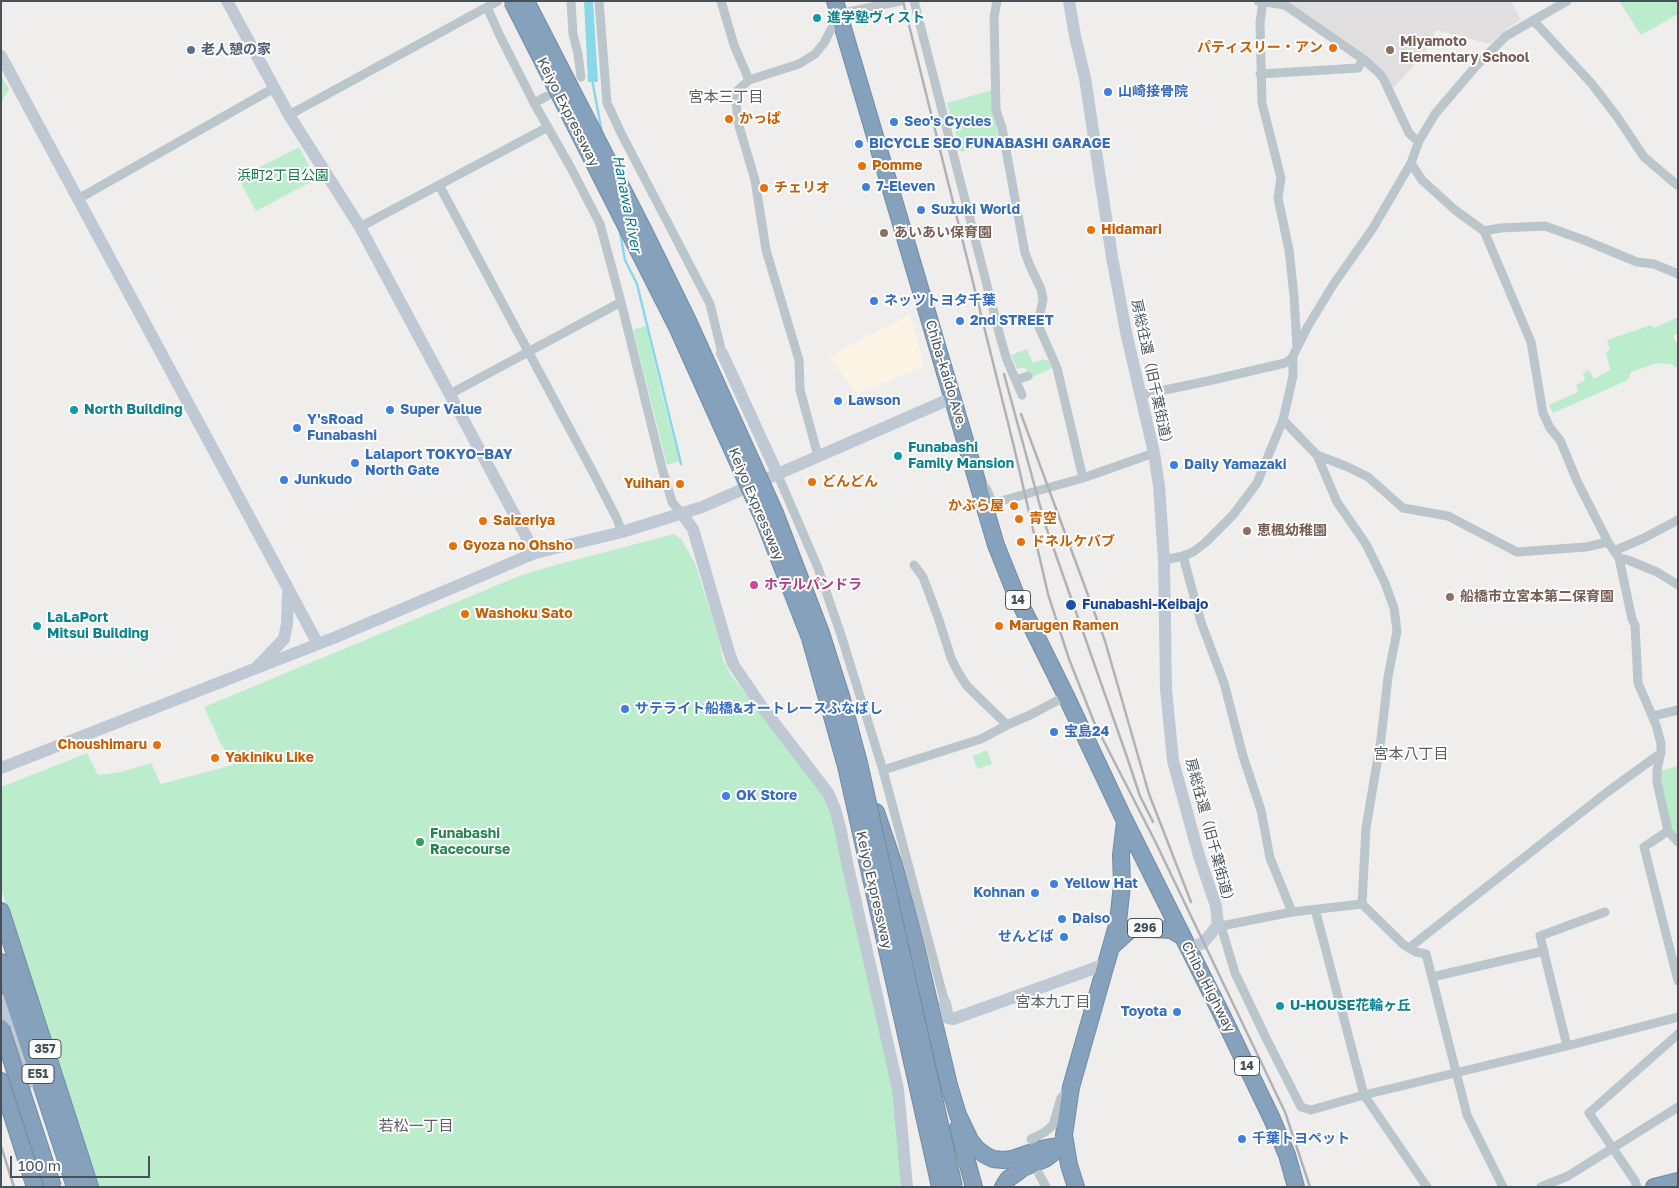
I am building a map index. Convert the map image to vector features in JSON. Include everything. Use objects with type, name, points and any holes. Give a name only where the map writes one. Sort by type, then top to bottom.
[{"type":"highway","name":"Keiyo Expressway","points":[[512,1],[678,329],[763,518],[810,638],[846,766],[940,1187]]},
{"type":"highway","name":"Keiyo Expressway","points":[[526,1],[647,238],[743,440],[775,513],[820,633],[842,699],[859,763],[954,1187]]},
{"type":"highway","name":"Chiba-kaido Ave.","points":[[837,8],[880,148],[990,525],[1016,595],[1066,696]]},
{"type":"highway","name":"Chiba Highway","points":[[1066,696],[1125,822],[1272,1119],[1287,1155],[1296,1187]]},
{"type":"highway","points":[[859,763],[899,883],[911,926],[959,1133],[974,1187]]},
{"type":"highway","name":"296","points":[[1076,1187],[1069,1166],[1064,1136],[1071,1087],[1112,946],[1120,908],[1121,855],[1125,822]]},
{"type":"highway","name":"357","points":[[1,911],[90,1187]]},
{"type":"highway","name":"296","points":[[1112,946],[1132,928],[1171,930],[1186,943]]},
{"type":"highway","name":"E51","points":[[1,962],[74,1187]]},
{"type":"highway","name":"E51","points":[[1,1028],[52,1187]]},
{"type":"highway","points":[[1,1081],[35,1187]]},
{"type":"highway","points":[[949,1085],[964,1129],[977,1149],[985,1155],[993,1159],[1012,1159],[1041,1149],[1065,1145]]},
{"type":"highway","points":[[1003,1187],[1008,1179],[1015,1174],[1045,1159],[1065,1145]]},
{"type":"highway","points":[[1654,1187],[1678,1181]]},
{"type":"street","points":[[227,1],[289,115],[360,227],[535,553]]},
{"type":"street","points":[[571,1],[573,34],[581,77]]},
{"type":"street","points":[[599,1],[607,104],[710,304],[722,353],[777,473],[821,577],[844,643],[883,770],[948,1018],[953,1019],[1106,964]]},
{"type":"street","points":[[720,1],[734,45],[750,80]]},
{"type":"street","points":[[818,456],[800,390],[800,360],[766,250],[755,180],[739,126],[735,95],[750,80],[799,64],[815,54],[824,43],[837,8],[900,1]]},
{"type":"street","points":[[914,1],[1007,360],[1022,395]]},
{"type":"street","points":[[997,1],[994,17],[996,110],[1002,128],[1025,253],[1041,289],[1043,299],[1039,327],[1057,368],[1083,478]]},
{"type":"street","name":"房総往還（旧千葉街道）","points":[[1070,1],[1075,36],[1085,78],[1122,313],[1154,453],[1161,503],[1164,560],[1165,674],[1173,761],[1199,856],[1216,906],[1219,925],[1203,942],[1186,943]]},
{"type":"street","points":[[1258,1],[1283,3],[1363,59],[1383,78],[1409,133],[1419,141]]},
{"type":"street","points":[[289,115],[498,2]]},
{"type":"street","points":[[1164,560],[1193,552],[1205,543],[1244,502],[1257,482],[1283,420],[1293,376],[1295,352],[1294,296],[1289,250],[1278,198],[1281,178],[1262,103],[1260,23],[1263,2]]},
{"type":"street","points":[[1141,395],[1285,363],[1295,352],[1308,326],[1333,285],[1373,228],[1411,164],[1419,141],[1435,114],[1506,36],[1564,2]]},
{"type":"street","points":[[487,8],[534,103],[600,224],[672,502],[693,529],[733,664],[762,707],[828,793],[834,809],[840,827],[898,1089],[907,1187]]},
{"type":"street","points":[[1533,20],[1592,84],[1644,157],[1676,185]]},
{"type":"street","points":[[1,56],[318,644]]},
{"type":"street","points":[[1260,74],[1358,68],[1363,59]]},
{"type":"street","points":[[78,199],[274,88]]},
{"type":"street","points":[[534,103],[547,96]]},
{"type":"street","points":[[360,227],[548,126]]},
{"type":"street","points":[[1411,164],[1422,180],[1484,231],[1531,342],[1542,413],[1550,428],[1560,440],[1577,481],[1608,542],[1617,555],[1635,625],[1638,683],[1659,734],[1661,752],[1657,770],[1657,782],[1668,831],[1678,842]]},
{"type":"street","points":[[439,185],[613,511],[622,532]]},
{"type":"street","points":[[1484,231],[1500,228],[1544,226],[1637,262],[1654,264],[1678,274]]},
{"type":"street","points":[[450,394],[621,302]]},
{"type":"street","points":[[1016,380],[1028,376]]},
{"type":"street","points":[[1,768],[318,644],[535,553],[622,532],[711,503],[952,398]]},
{"type":"street","points":[[1283,420],[1317,455],[1337,502],[1366,544],[1385,583],[1394,608],[1397,630],[1388,677],[1381,739],[1366,828],[1362,904]]},
{"type":"street","points":[[970,456],[978,460],[988,496],[995,502],[1083,478],[1154,453]]},
{"type":"street","points":[[1317,455],[1348,466],[1368,477],[1403,508],[1448,516],[1517,552],[1586,547],[1608,542]]},
{"type":"street","points":[[1617,555],[1678,520]]},
{"type":"street","points":[[1617,555],[1657,572],[1678,585]]},
{"type":"street","points":[[1184,556],[1201,622],[1224,683],[1243,756],[1261,810],[1270,858],[1292,912]]},
{"type":"street","points":[[914,565],[923,577],[940,620],[951,658],[958,672],[967,686],[1006,725]]},
{"type":"street","points":[[255,669],[284,639],[288,624],[288,590]]},
{"type":"street","points":[[883,770],[981,739],[1066,696]]},
{"type":"street","points":[[1653,716],[1678,710]]},
{"type":"street","points":[[1409,948],[1661,752]]},
{"type":"street","points":[[1668,831],[1644,847],[1678,980]]},
{"type":"street","points":[[1503,1187],[1467,1114],[1456,1074],[1426,954],[1409,948],[1362,904],[1292,912],[1219,925],[1235,973],[1266,1038],[1302,1107],[1311,1110],[1364,1095],[1456,1074],[1678,1016]]},
{"type":"street","points":[[1315,909],[1364,1095],[1427,1187]]},
{"type":"street","points":[[1566,1046],[1540,936],[1605,912]]},
{"type":"street","points":[[1432,977],[1544,951]]},
{"type":"street","points":[[1,1000],[52,1161],[52,1187]]},
{"type":"street","points":[[1637,1187],[1635,1181],[1589,1114],[1678,1034]]},
{"type":"street","points":[[1033,1142],[1032,1139],[1053,1125],[1061,1098],[1071,1087]]},
{"type":"street","points":[[1541,1187],[1568,1176],[1678,1107]]},
{"type":"street","points":[[1039,1174],[1046,1187]]},
{"type":"shaded area","name":"Miyamoto Elementary School","points":[[1286,1],[1511,1],[1521,20],[1508,28],[1490,44],[1436,30],[1423,56],[1391,90],[1386,77]]},
{"type":"shaded area","points":[[910,314],[924,366],[858,394],[829,357]]},
{"type":"green space","points":[[1619,1],[1678,1],[1678,14],[1641,35]]},
{"type":"green space","points":[[1,75],[9,89],[1,102]]},
{"type":"green space","points":[[992,90],[993,115],[1001,141],[961,152],[947,103]]},
{"type":"green space","name":"浜町2丁目公園","points":[[299,147],[316,179],[256,211],[238,178]]},
{"type":"green space","points":[[1678,317],[1678,333],[1673,336],[1678,345],[1678,369],[1671,364],[1657,363],[1631,372],[1628,380],[1553,413],[1549,405],[1578,392],[1576,385],[1585,380],[1583,373],[1589,370],[1594,379],[1610,370],[1606,352],[1610,350],[1607,340],[1651,325],[1654,328]]},
{"type":"green space","points":[[646,326],[679,461],[667,465],[633,330]]},
{"type":"green space","points":[[1027,349],[1033,363],[1044,359],[1045,361],[1048,360],[1052,368],[1030,378],[1025,367],[1017,369],[1011,355]]},
{"type":"green space","name":"Funabashi Racecourse","points":[[674,534],[681,539],[695,563],[718,636],[723,660],[731,675],[816,784],[834,818],[891,1071],[903,1187],[95,1187],[1,887],[1,787],[87,753],[98,775],[121,772],[151,763],[161,784],[233,765],[204,707],[519,576]]},
{"type":"green space","points":[[987,750],[992,764],[977,769],[973,756]]},
{"type":"green space","points":[[1678,766],[1678,838],[1671,830],[1659,771]]},
{"type":"water","points":[[584,1],[593,1],[598,82],[588,82]]},
{"type":"waterway","name":"Hanawa River","points":[[592,79],[602,133]]},
{"type":"waterway","name":"Hanawa River","points":[[620,232],[625,260],[637,284],[681,464]]},
{"type":"railway","points":[[903,1],[1014,447],[1048,594],[1069,659],[1094,722],[1155,841],[1285,1112],[1310,1187]]},
{"type":"railway","points":[[1004,374],[1045,524],[1140,796],[1153,822]]},
{"type":"railway","points":[[1021,414],[1105,641],[1149,794],[1191,902]]},
{"type":"railway","points":[[1,1146],[14,1187]]},
{"type":"place","name":"進学塾ヴィスト","points":[[817,18]]},
{"type":"place","name":"パティスリー・アン","points":[[1333,48]]},
{"type":"place","name":"老人憩の家","points":[[191,50]]},
{"type":"place","name":"Miyamoto Elementary School","points":[[1390,50]]},
{"type":"place","name":"山崎接骨院","points":[[1108,92]]},
{"type":"place","name":"かっぱ","points":[[729,119]]},
{"type":"place","name":"Seo's Cycles","points":[[894,122]]},
{"type":"place","name":"BICYCLE SEO FUNABASHI GARAGE","points":[[859,144]]},
{"type":"place","name":"Pomme","points":[[862,166]]},
{"type":"place","name":"7-Eleven","points":[[866,187]]},
{"type":"place","name":"チェリオ","points":[[764,188]]},
{"type":"place","name":"Suzuki World","points":[[921,210]]},
{"type":"place","name":"Hidamari","points":[[1091,230]]},
{"type":"place","name":"あいあい保育園","points":[[884,233]]},
{"type":"place","name":"ネッツトヨタ千葉","points":[[874,301]]},
{"type":"place","name":"2nd STREET","points":[[960,321]]},
{"type":"place","name":"Lawson","points":[[838,401]]},
{"type":"place","name":"North Building","points":[[74,410]]},
{"type":"place","name":"Super Value","points":[[390,410]]},
{"type":"place","name":"Y'sRoad Funabashi","points":[[297,428]]},
{"type":"place","name":"Funabashi Family Mansion","points":[[898,456]]},
{"type":"place","name":"Lalaport TOKYO−BAY North Gate","points":[[355,463]]},
{"type":"place","name":"Daily Yamazaki","points":[[1174,465]]},
{"type":"place","name":"Junkudo","points":[[284,480]]},
{"type":"place","name":"どんどん","points":[[812,482]]},
{"type":"place","name":"Yuihan","points":[[680,484]]},
{"type":"place","name":"かぶら屋","points":[[1014,506]]},
{"type":"place","name":"青空","points":[[1019,519]]},
{"type":"place","name":"Saizeriya","points":[[483,521]]},
{"type":"place","name":"恵楓幼稚園","points":[[1247,531]]},
{"type":"place","name":"ドネルケバブ","points":[[1021,542]]},
{"type":"place","name":"Gyoza no Ohsho","points":[[453,546]]},
{"type":"place","name":"ホテルパンドラ","points":[[754,585]]},
{"type":"place","name":"船橋市立宮本第二保育園","points":[[1450,597]]},
{"type":"place","name":"Funabashi-Keibajo","points":[[1071,605]]},
{"type":"place","name":"Washoku Sato","points":[[465,614]]},
{"type":"place","name":"LaLaPort Mitsui Building","points":[[37,626]]},
{"type":"place","name":"Marugen Ramen","points":[[999,626]]},
{"type":"place","name":"サテライト船橋&オートレースふなばし","points":[[625,709]]},
{"type":"place","name":"宝島24","points":[[1054,732]]},
{"type":"place","name":"Choushimaru","points":[[157,745]]},
{"type":"place","name":"Yakiniku Like","points":[[215,758]]},
{"type":"place","name":"OK Store","points":[[726,796]]},
{"type":"place","name":"Funabashi Racecourse","points":[[420,842]]},
{"type":"place","name":"Yellow Hat","points":[[1054,884]]},
{"type":"place","name":"Kohnan","points":[[1035,893]]},
{"type":"place","name":"Daiso","points":[[1062,919]]},
{"type":"place","name":"せんどば","points":[[1064,937]]},
{"type":"place","name":"U-HOUSE花輪ヶ丘","points":[[1280,1006]]},
{"type":"place","name":"Toyota","points":[[1177,1012]]},
{"type":"place","name":"千葉トヨペット","points":[[1242,1139]]},
{"type":"district","name":"宮本三丁目","points":[[726,97]]},
{"type":"district","name":"宮本八丁目","points":[[1411,754]]},
{"type":"district","name":"宮本九丁目","points":[[1053,1002]]},
{"type":"district","name":"若松一丁目","points":[[416,1126]]}]
